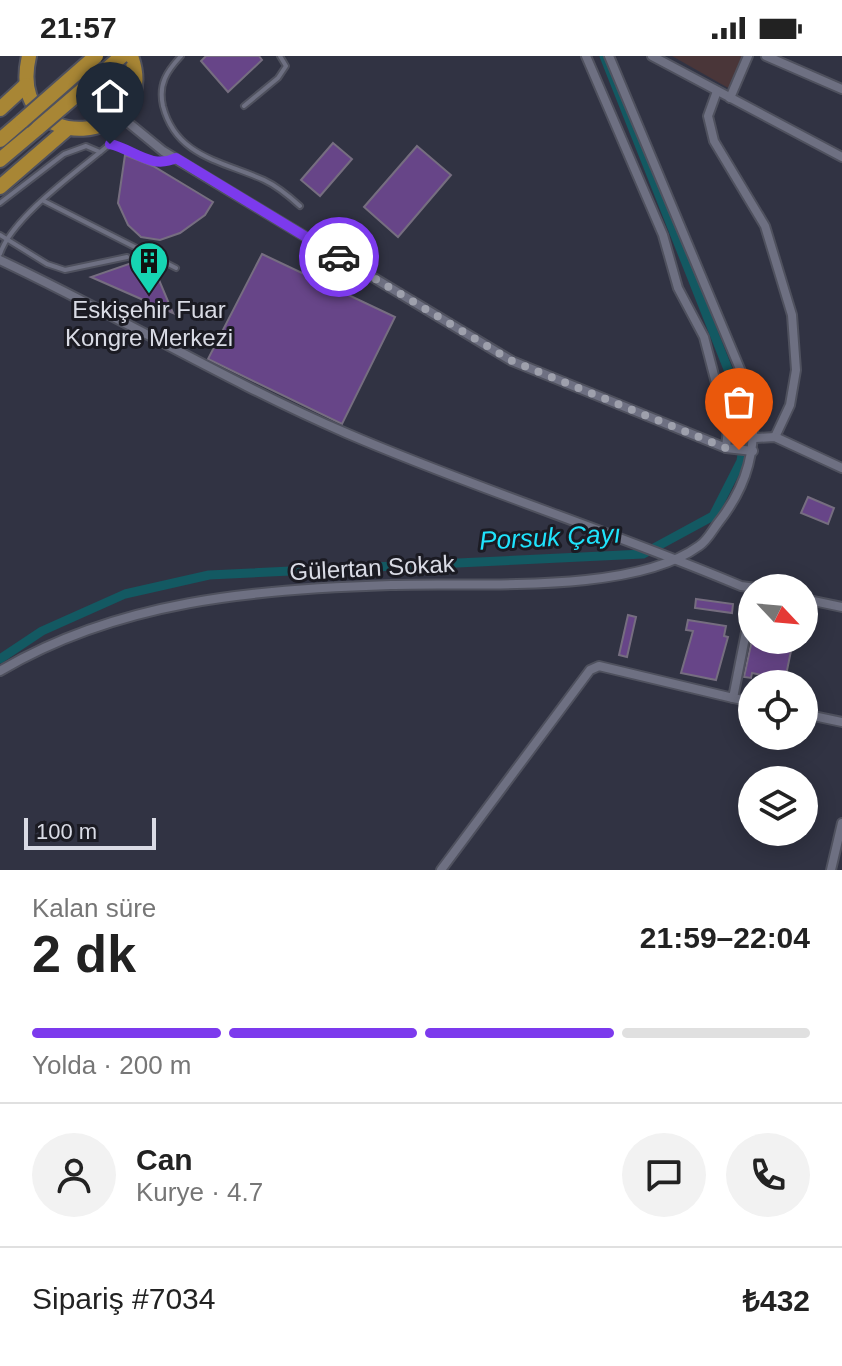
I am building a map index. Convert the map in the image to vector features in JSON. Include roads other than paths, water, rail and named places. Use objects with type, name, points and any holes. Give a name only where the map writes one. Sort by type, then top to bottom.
[{"type":"highway","points":[[29,56],[26,85],[40,113],[67,129],[86,131],[104,125],[119,115],[135,83],[137,59]]},
{"type":"highway","points":[[0,140],[96,56]]},
{"type":"highway","points":[[0,160],[122,56]]},
{"type":"highway","points":[[0,109],[26,85]]},
{"type":"highway","points":[[0,187],[67,129]]},
{"type":"street","points":[[586,56],[663,235],[678,288],[704,337],[728,429],[726,448]]},
{"type":"street","name":"Gülertan Sokak","points":[[0,671],[37,650],[102,624],[203,598],[387,585],[587,579],[649,569],[677,559],[701,545],[737,499],[755,438],[753,400],[733,346],[609,56]]},
{"type":"street","points":[[652,56],[842,157]]},
{"type":"street","points":[[730,98],[748,56]]},
{"type":"street","points":[[766,56],[842,89]]},
{"type":"street","points":[[717,91],[708,116],[714,141],[765,226],[792,315],[796,370],[790,405],[775,437]]},
{"type":"street","points":[[119,115],[176,158],[512,361],[726,448],[752,451]]},
{"type":"street","points":[[0,260],[92,303],[254,392],[348,434],[666,554],[738,585]]},
{"type":"street","points":[[755,438],[775,437],[842,468]]},
{"type":"street","points":[[818,602],[842,607]]},
{"type":"street","points":[[733,698],[742,654]]},
{"type":"street","points":[[441,870],[590,670],[599,666],[738,699]]},
{"type":"street","points":[[818,717],[842,722]]},
{"type":"street","points":[[831,870],[842,823]]},
{"type":"lane","points":[[181,56],[164,74],[162,100],[168,125],[179,141],[227,167],[264,181],[300,206]]},
{"type":"lane","points":[[244,106],[278,78],[286,66],[280,56]]},
{"type":"lane","points":[[0,254],[2,237],[110,144],[123,147],[148,162],[168,162],[176,158]]},
{"type":"lane","points":[[0,203],[64,154],[86,146],[100,152]]},
{"type":"lane","points":[[44,201],[176,268]]},
{"type":"lane","points":[[2,237],[65,270],[127,257]]},
{"type":"waterway","name":"Porsuk Çayı","points":[[0,659],[42,631],[125,594],[209,575],[643,554],[713,516],[741,461],[746,427],[739,397],[604,56]]},
{"type":"place","name":"Eskişehir Fuar Kongre Merkezi","points":[[149,295]]}]
